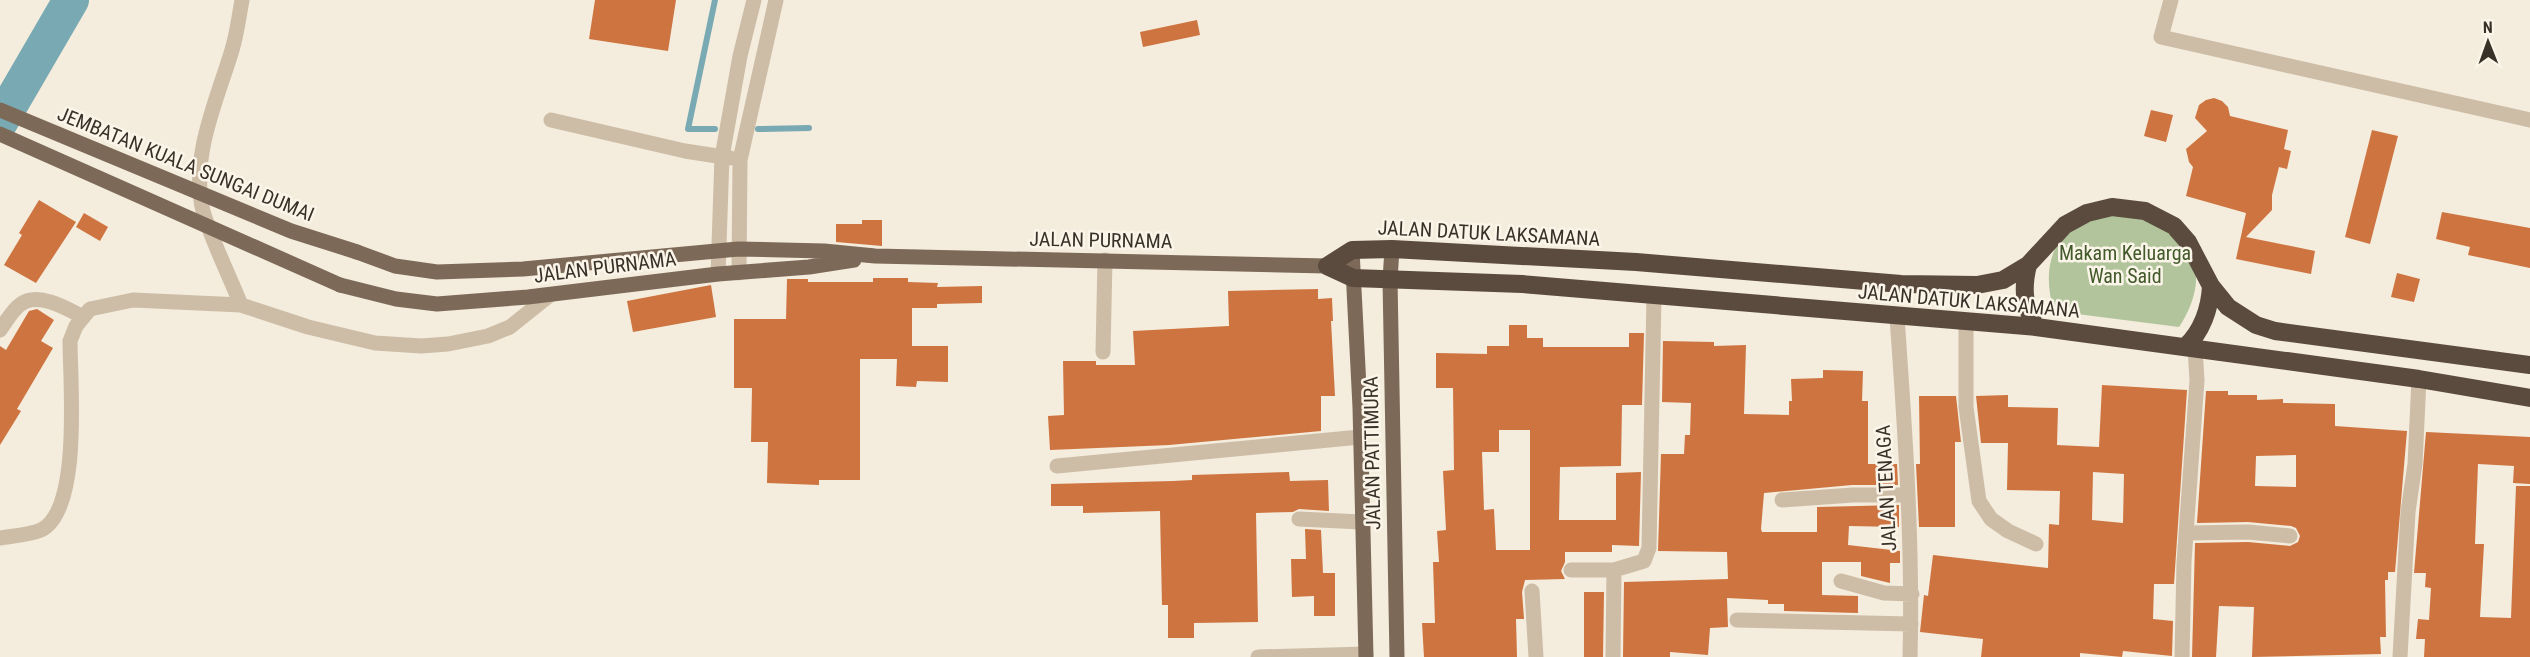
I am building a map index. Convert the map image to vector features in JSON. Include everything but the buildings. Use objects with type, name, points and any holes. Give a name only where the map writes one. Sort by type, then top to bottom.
[{"type":"highway","name":"JALAN DATUK LAKSAMANA","points":[[1327,266],[1352,250],[1392,249],[1636,262],[1900,285],[1977,285],[2003,280],[2028,265],[2065,225],[2087,213],[2112,207],[2145,211],[2174,226],[2188,242],[2211,286],[2228,307],[2256,325],[2275,331],[2530,365]]},
{"type":"highway","points":[[2028,265],[2025,302],[2036,327]]},
{"type":"highway","name":"JALAN DATUK LAKSAMANA","points":[[1327,266],[1353,278],[1522,284],[1966,323],[2036,327],[2420,380],[2530,398]]},
{"type":"highway","points":[[2190,348],[2209,306],[2211,286]]},
{"type":"main road","name":"JEMBATAN KUALA SUNGAI DUMAI","points":[[0,111],[291,231],[357,252]]},
{"type":"main road","name":"JALAN PURNAMA","points":[[0,134],[340,285],[396,299],[437,304],[550,295],[718,274],[808,267],[875,256]]},
{"type":"main road","name":"JALAN PURNAMA","points":[[357,252],[395,266],[438,272],[524,269],[738,249],[824,251],[875,256],[1327,266]]},
{"type":"main road","name":"JALAN PATTIMURA","points":[[1392,249],[1390,280],[1397,657]]},
{"type":"main road","name":"JALAN PATTIMURA","points":[[1352,250],[1366,655]]},
{"type":"street","points":[[241,305],[203,211],[200,184],[206,137],[233,46],[242,0]]},
{"type":"street","points":[[718,274],[722,158],[754,0]]},
{"type":"street","points":[[739,273],[740,159],[776,0]]},
{"type":"street","points":[[2171,0],[2161,37],[2530,120]]},
{"type":"street","points":[[747,28],[767,34]]},
{"type":"street","points":[[551,120],[722,158],[740,159]]},
{"type":"street","points":[[1103,352],[1106,260]]},
{"type":"street","points":[[0,538],[41,530],[54,519],[64,496],[71,466],[70,341],[76,326],[90,309],[133,300],[241,305],[339,335],[375,343],[421,346],[448,344],[488,336],[510,327],[550,295]]},
{"type":"street","points":[[1571,570],[1614,570],[1644,561],[1649,548],[1654,296]]},
{"type":"street","points":[[0,330],[20,304],[29,300],[38,299],[62,306],[83,317]]},
{"type":"street","name":"JALAN TENAGA","points":[[1897,317],[1912,594],[1910,657]]},
{"type":"street","points":[[1966,323],[1966,407],[1979,501],[1991,519],[2008,531],[2036,544]]},
{"type":"street","points":[[2182,657],[2184,562],[2188,533],[2197,380],[2190,348]]},
{"type":"street","points":[[2400,657],[2408,512],[2415,464],[2420,380]]},
{"type":"street","points":[[1057,466],[1360,437]]},
{"type":"street","points":[[1782,500],[1853,495],[1908,495]]},
{"type":"street","points":[[1299,519],[1361,522]]},
{"type":"street","points":[[2188,533],[2248,532],[2290,536]]},
{"type":"street","points":[[1613,657],[1614,570]]},
{"type":"street","points":[[1841,581],[1884,593],[1912,594]]},
{"type":"street","points":[[1532,591],[1536,657]]},
{"type":"street","points":[[1737,620],[1911,624]]},
{"type":"street","points":[[1258,657],[1366,655]]},
{"type":"green space","name":"Makam Keluarga Wan Said","points":[[2104,210],[2157,217],[2190,257],[2196,274],[2196,284],[2188,311],[2179,327],[2054,311],[2049,288],[2052,256],[2063,237],[2074,225]]},
{"type":"waterway","points":[[0,122],[71,0]]},
{"type":"waterway","points":[[715,0],[688,129],[715,129]]},
{"type":"waterway","points":[[758,129],[809,128]]}]
